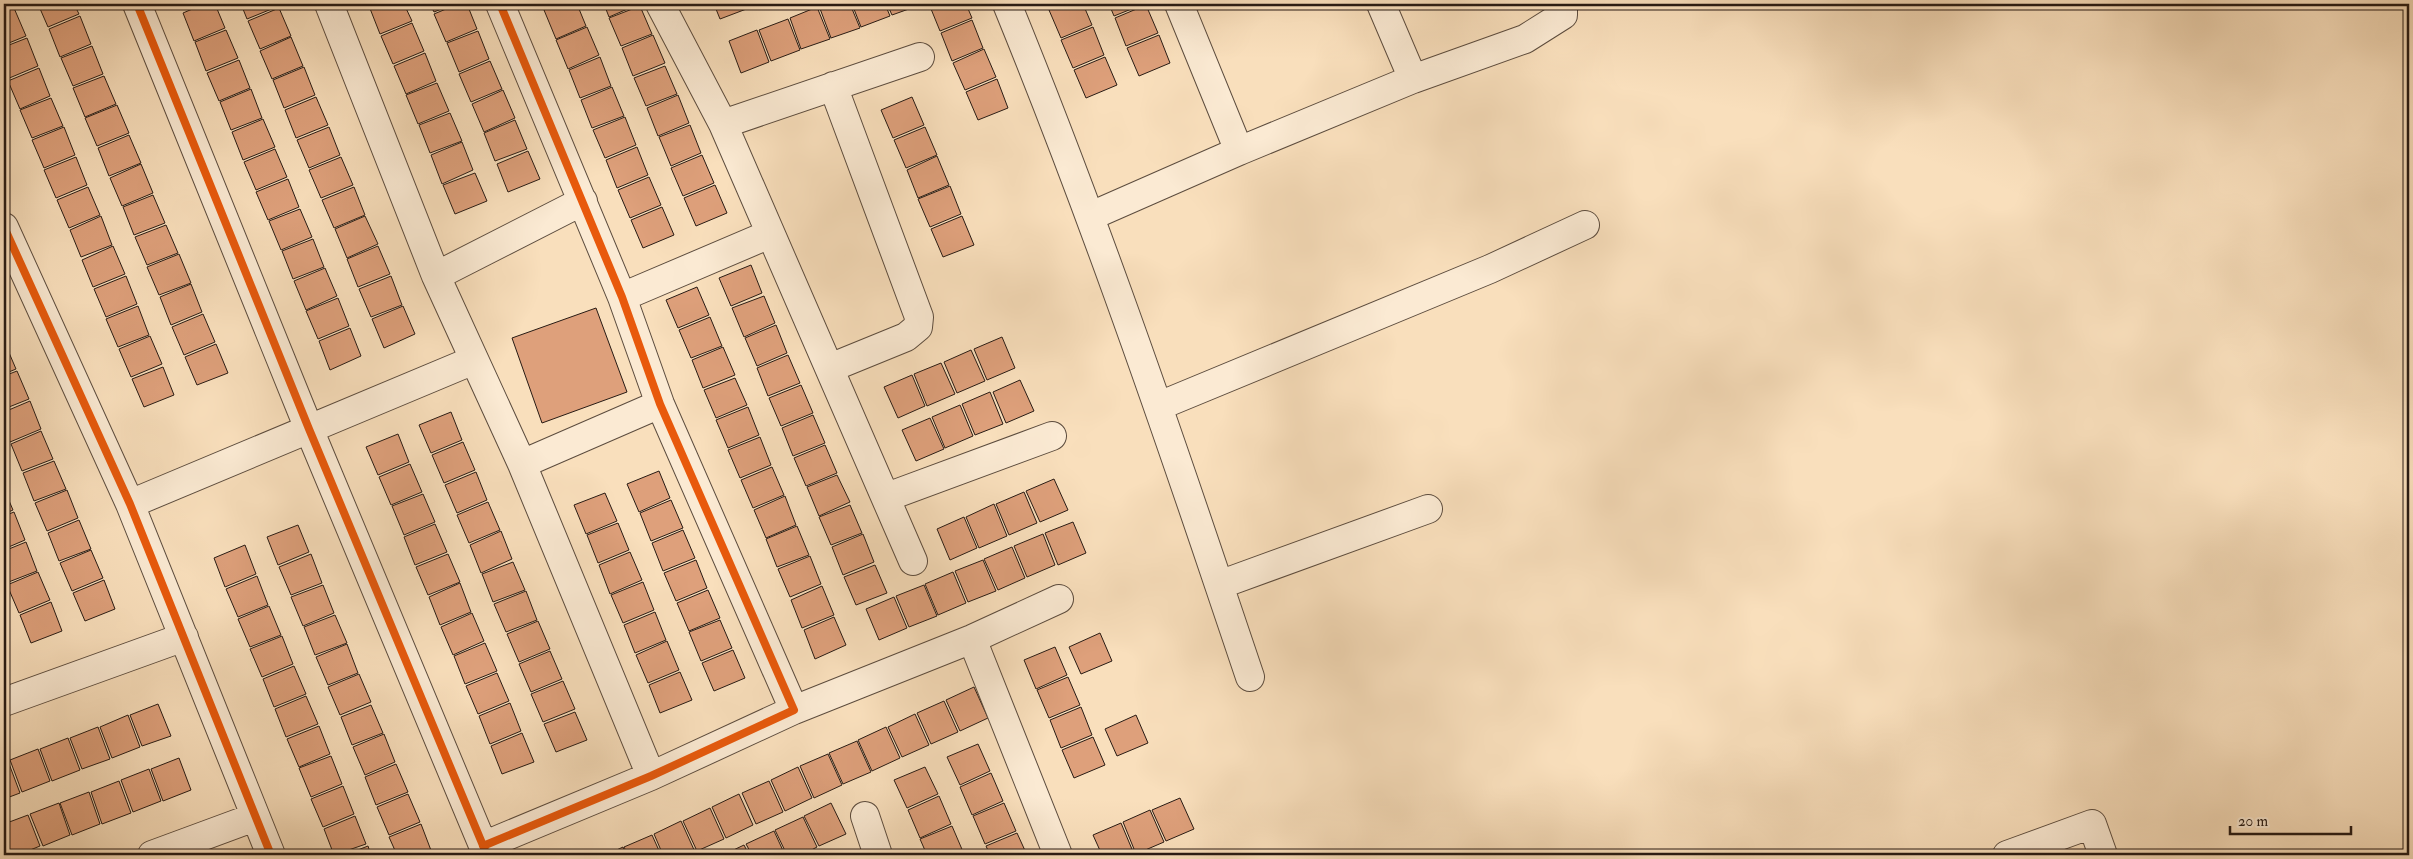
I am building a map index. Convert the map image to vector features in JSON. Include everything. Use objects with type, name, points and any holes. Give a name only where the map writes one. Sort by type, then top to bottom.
[{"type":"street","points":[[137,4],[309,429],[485,851],[794,710],[972,638],[1059,599]]},
{"type":"street","points":[[329,4],[436,276],[522,464],[651,776]]},
{"type":"street","points":[[500,4],[622,296],[660,404],[794,710]]},
{"type":"street","points":[[660,4],[723,124],[887,497],[913,561]]},
{"type":"street","points":[[1007,4],[1091,216],[1159,406],[1250,677]]},
{"type":"street","points":[[1180,4],[1239,151]]},
{"type":"street","points":[[1382,4],[1413,78]]},
{"type":"street","points":[[1091,216],[1413,78],[1526,40],[1563,15],[1564,4]]},
{"type":"street","points":[[723,124],[920,57]]},
{"type":"street","points":[[830,368],[906,337],[918,327],[919,317],[832,86]]},
{"type":"street","points":[[436,276],[583,201]]},
{"type":"street","points":[[1159,406],[1490,269],[1585,225]]},
{"type":"street","points":[[4,227],[130,504],[271,855]]},
{"type":"street","points":[[622,296],[770,234]]},
{"type":"street","points":[[130,504],[474,360]]},
{"type":"street","points":[[522,464],[660,404]]},
{"type":"street","points":[[887,497],[1052,436]]},
{"type":"street","points":[[1219,585],[1428,509]]},
{"type":"street","points":[[4,702],[184,637]]},
{"type":"street","points":[[972,638],[1058,855]]},
{"type":"street","points":[[865,816],[878,855]]},
{"type":"street","points":[[152,855],[255,817]]},
{"type":"street","points":[[2007,855],[2092,824],[2103,855]]},
{"type":"building","points":[[38,4],[74,4],[79,14],[48,27]]},
{"type":"building","points":[[204,4],[215,4],[225,28],[194,41],[183,13]]},
{"type":"building","points":[[241,4],[278,4],[279,6],[247,19]]},
{"type":"building","points":[[375,4],[404,4],[412,21],[380,34],[369,6]]},
{"type":"building","points":[[430,4],[454,4],[434,12]]},
{"type":"building","points":[[458,4],[467,4],[477,29],[446,42],[434,14]]},
{"type":"building","points":[[561,4],[577,4],[586,26],[556,39],[544,10]]},
{"type":"building","points":[[604,4],[639,4],[609,17]]},
{"type":"building","points":[[714,4],[747,4],[749,8],[720,19]]},
{"type":"building","points":[[826,4],[850,4],[860,28],[831,38],[819,6]]},
{"type":"building","points":[[852,4],[885,4],[890,16],[861,27]]},
{"type":"building","points":[[887,4],[919,4],[920,5],[892,15]]},
{"type":"building","points":[[929,4],[966,4],[972,18],[940,31]]},
{"type":"building","points":[[1064,4],[1083,4],[1092,25],[1061,38],[1049,10]]},
{"type":"building","points":[[1109,4],[1144,4],[1114,16]]},
{"type":"building","points":[[1146,5],[1158,33],[1126,46],[1115,18]]},
{"type":"building","points":[[640,6],[652,34],[621,46],[609,18]]},
{"type":"building","points":[[817,7],[830,39],[801,49],[790,18]]},
{"type":"building","points":[[14,8],[26,36],[4,45],[4,12]]},
{"type":"building","points":[[279,8],[291,36],[260,49],[248,21]]},
{"type":"building","points":[[80,16],[91,44],[60,57],[49,29]]},
{"type":"building","points":[[788,19],[800,50],[771,61],[759,30]]},
{"type":"building","points":[[972,20],[983,48],[952,61],[941,33]]},
{"type":"building","points":[[412,23],[424,51],[393,64],[381,36]]},
{"type":"building","points":[[587,27],[599,55],[568,69],[556,40]]},
{"type":"building","points":[[1093,27],[1104,55],[1073,68],[1061,40]]},
{"type":"building","points":[[226,30],[238,58],[206,71],[195,42]]},
{"type":"building","points":[[757,30],[769,62],[741,73],[729,41]]},
{"type":"building","points":[[478,31],[489,59],[459,72],[447,43]]},
{"type":"building","points":[[653,35],[665,63],[633,76],[622,48]]},
{"type":"building","points":[[1159,35],[1170,63],[1139,76],[1127,48]]},
{"type":"building","points":[[291,37],[303,66],[272,79],[260,51]]},
{"type":"building","points":[[27,38],[38,66],[7,79],[4,71],[4,47]]},
{"type":"building","points":[[92,46],[103,74],[73,86],[61,58]]},
{"type":"building","points":[[984,49],[996,77],[965,90],[953,63]]},
{"type":"building","points":[[425,53],[436,81],[406,94],[394,66]]},
{"type":"building","points":[[600,57],[611,86],[580,98],[569,70]]},
{"type":"building","points":[[1105,57],[1117,85],[1086,98],[1074,70]]},
{"type":"building","points":[[239,60],[250,88],[219,101],[207,73]]},
{"type":"building","points":[[490,61],[502,89],[471,102],[459,74]]},
{"type":"building","points":[[665,66],[677,94],[646,106],[634,78]]},
{"type":"building","points":[[304,67],[315,95],[284,108],[273,80]]},
{"type":"building","points":[[39,68],[50,96],[20,109],[8,81]]},
{"type":"building","points":[[104,76],[116,104],[85,117],[73,88]]},
{"type":"building","points":[[997,79],[1008,108],[978,120],[966,92]]},
{"type":"building","points":[[437,83],[449,111],[418,124],[406,95]]},
{"type":"building","points":[[612,87],[624,116],[592,128],[581,100]]},
{"type":"building","points":[[251,89],[262,118],[231,130],[220,102]]},
{"type":"building","points":[[503,90],[515,118],[484,132],[472,104]]},
{"type":"building","points":[[678,95],[689,123],[658,136],[647,108]]},
{"type":"building","points":[[316,97],[328,125],[296,138],[285,110]]},
{"type":"building","points":[[912,97],[924,125],[893,138],[881,110]]},
{"type":"building","points":[[51,98],[63,126],[32,138],[20,110]]},
{"type":"building","points":[[117,105],[129,133],[97,146],[85,118]]},
{"type":"building","points":[[450,113],[462,141],[430,153],[419,125]]},
{"type":"building","points":[[625,117],[636,145],[605,158],[593,130]]},
{"type":"building","points":[[263,119],[275,147],[243,160],[232,132]]},
{"type":"building","points":[[515,120],[527,149],[495,161],[484,133]]},
{"type":"building","points":[[690,125],[701,153],[671,166],[659,137]]},
{"type":"building","points":[[64,127],[75,155],[44,168],[32,140]]},
{"type":"building","points":[[329,127],[340,155],[309,168],[297,140]]},
{"type":"building","points":[[925,127],[937,155],[906,168],[894,140]]},
{"type":"building","points":[[129,135],[141,163],[109,176],[98,148]]},
{"type":"building","points":[[462,142],[473,170],[442,184],[431,155]]},
{"type":"building","points":[[637,147],[648,175],[617,188],[606,160]]},
{"type":"building","points":[[275,149],[287,177],[256,190],[244,162]]},
{"type":"building","points":[[528,151],[540,179],[508,192],[497,164]]},
{"type":"building","points":[[702,155],[714,183],[683,196],[671,168]]},
{"type":"building","points":[[937,156],[949,185],[918,198],[907,170]]},
{"type":"building","points":[[76,157],[87,185],[56,198],[44,170]]},
{"type":"building","points":[[341,157],[353,185],[321,198],[309,170]]},
{"type":"building","points":[[141,164],[153,193],[122,206],[110,178]]},
{"type":"building","points":[[475,173],[487,201],[455,214],[443,185]]},
{"type":"building","points":[[649,177],[661,205],[630,218],[618,190]]},
{"type":"building","points":[[288,179],[299,207],[268,220],[256,192]]},
{"type":"building","points":[[715,185],[727,213],[696,226],[684,198]]},
{"type":"building","points":[[950,186],[961,214],[930,227],[918,199]]},
{"type":"building","points":[[88,187],[100,215],[69,228],[57,200]]},
{"type":"building","points":[[354,187],[365,215],[334,228],[322,200]]},
{"type":"building","points":[[153,195],[165,223],[134,235],[123,207]]},
{"type":"building","points":[[662,207],[674,235],[643,248],[631,220]]},
{"type":"building","points":[[300,209],[312,237],[281,250],[269,221]]},
{"type":"building","points":[[101,216],[112,245],[81,257],[70,230]]},
{"type":"building","points":[[365,216],[378,244],[347,258],[335,229]]},
{"type":"building","points":[[962,216],[974,245],[943,257],[931,229]]},
{"type":"building","points":[[166,225],[178,253],[147,265],[135,237]]},
{"type":"building","points":[[313,239],[324,267],[293,279],[282,251]]},
{"type":"building","points":[[113,246],[125,274],[93,287],[82,260]]},
{"type":"building","points":[[378,246],[390,274],[358,287],[347,259]]},
{"type":"building","points":[[179,254],[191,283],[159,295],[147,267]]},
{"type":"building","points":[[751,265],[762,293],[731,306],[719,278]]},
{"type":"building","points":[[325,268],[337,296],[306,310],[294,281]]},
{"type":"building","points":[[126,276],[137,304],[106,317],[94,289]]},
{"type":"building","points":[[391,276],[402,305],[371,317],[359,289]]},
{"type":"building","points":[[191,284],[202,312],[171,325],[160,297]]},
{"type":"building","points":[[697,287],[709,315],[678,328],[666,300]]},
{"type":"building","points":[[764,296],[775,323],[744,337],[732,308]]},
{"type":"building","points":[[338,298],[349,326],[318,339],[306,311]]},
{"type":"building","points":[[138,306],[149,335],[118,347],[106,319]]},
{"type":"building","points":[[403,306],[415,334],[384,348],[372,319]]},
{"type":"building","points":[[596,308],[627,392],[542,423],[512,338]]},
{"type":"building","points":[[203,314],[215,342],[184,355],[172,327]]},
{"type":"building","points":[[710,317],[722,346],[691,358],[679,330]]},
{"type":"building","points":[[776,325],[787,353],[757,366],[745,338]]},
{"type":"building","points":[[350,328],[361,356],[330,370],[319,341]]},
{"type":"building","points":[[150,336],[162,364],[131,377],[119,349]]},
{"type":"building","points":[[1002,337],[1015,368],[987,380],[974,349]]},
{"type":"building","points":[[4,341],[16,369],[4,374]]},
{"type":"building","points":[[216,344],[228,373],[197,385],[185,357]]},
{"type":"building","points":[[723,347],[735,375],[703,388],[692,360]]},
{"type":"building","points":[[971,350],[985,381],[957,393],[944,362]]},
{"type":"building","points":[[788,355],[800,383],[768,396],[757,368]]},
{"type":"building","points":[[941,363],[955,394],[927,406],[914,374]]},
{"type":"building","points":[[163,367],[174,395],[144,407],[132,379]]},
{"type":"building","points":[[17,371],[29,399],[4,409],[4,376]]},
{"type":"building","points":[[912,375],[925,406],[898,418],[884,387]]},
{"type":"building","points":[[735,378],[747,405],[716,418],[704,390]]},
{"type":"building","points":[[1020,380],[1034,411],[1006,423],[993,392]]},
{"type":"building","points":[[801,385],[813,413],[781,426],[769,398]]},
{"type":"building","points":[[990,392],[1003,424],[975,435],[962,404]]},
{"type":"building","points":[[30,401],[41,429],[10,442],[4,427],[4,412]]},
{"type":"building","points":[[960,405],[973,436],[945,448],[932,417]]},
{"type":"building","points":[[748,407],[759,435],[728,448],[716,420]]},
{"type":"building","points":[[451,412],[462,440],[431,453],[419,425]]},
{"type":"building","points":[[813,415],[825,443],[793,456],[782,428]]},
{"type":"building","points":[[930,418],[944,449],[916,461],[902,430]]},
{"type":"building","points":[[41,431],[53,459],[22,471],[11,444]]},
{"type":"building","points":[[398,434],[409,462],[378,475],[366,447]]},
{"type":"building","points":[[760,437],[771,465],[740,478],[728,450]]},
{"type":"building","points":[[463,442],[475,470],[444,483],[432,455]]},
{"type":"building","points":[[825,445],[837,473],[806,486],[794,458]]},
{"type":"building","points":[[54,461],[66,489],[34,501],[23,473]]},
{"type":"building","points":[[410,464],[422,492],[391,505],[379,477]]},
{"type":"building","points":[[772,467],[784,495],[753,508],[741,480]]},
{"type":"building","points":[[659,471],[670,498],[639,512],[627,484]]},
{"type":"building","points":[[476,472],[487,500],[457,513],[445,485]]},
{"type":"building","points":[[837,475],[850,502],[819,516],[807,487]]},
{"type":"building","points":[[1054,479],[1068,510],[1040,522],[1026,491]]},
{"type":"building","points":[[4,489],[13,510],[4,514]]},
{"type":"building","points":[[67,490],[78,518],[47,531],[35,503]]},
{"type":"building","points":[[1024,492],[1037,523],[1009,535],[996,504]]},
{"type":"building","points":[[605,493],[617,521],[586,534],[574,505]]},
{"type":"building","points":[[423,494],[435,522],[404,535],[392,506]]},
{"type":"building","points":[[785,496],[796,525],[766,538],[754,510]]},
{"type":"building","points":[[671,500],[683,528],[651,541],[640,513]]},
{"type":"building","points":[[488,502],[500,530],[469,543],[457,515]]},
{"type":"building","points":[[994,504],[1007,536],[979,548],[966,517]]},
{"type":"building","points":[[850,505],[862,533],[831,545],[819,517]]},
{"type":"building","points":[[14,512],[25,540],[4,549],[4,516]]},
{"type":"building","points":[[964,517],[977,548],[950,560],[937,529]]},
{"type":"building","points":[[79,520],[91,549],[59,561],[48,533]]},
{"type":"building","points":[[1073,522],[1086,553],[1058,565],[1045,533]]},
{"type":"building","points":[[618,523],[629,550],[598,563],[587,535]]},
{"type":"building","points":[[435,524],[447,552],[415,565],[404,537]]},
{"type":"building","points":[[298,525],[309,552],[278,565],[267,537]]},
{"type":"building","points":[[797,526],[809,555],[777,567],[766,539]]},
{"type":"building","points":[[683,530],[695,558],[663,571],[652,543]]},
{"type":"building","points":[[501,531],[512,559],[481,573],[470,545]]},
{"type":"building","points":[[863,534],[874,562],[843,575],[832,547]]},
{"type":"building","points":[[1043,534],[1055,565],[1027,577],[1014,546]]},
{"type":"building","points":[[26,542],[37,571],[6,583],[4,577],[4,551]]},
{"type":"building","points":[[245,545],[256,574],[225,587],[214,558]]},
{"type":"building","points":[[1012,547],[1025,578],[998,590],[984,559]]},
{"type":"building","points":[[91,550],[103,578],[72,591],[60,563]]},
{"type":"building","points":[[630,552],[642,580],[610,594],[599,565]]},
{"type":"building","points":[[311,554],[322,583],[291,595],[279,567]]},
{"type":"building","points":[[448,554],[460,582],[428,595],[416,567]]},
{"type":"building","points":[[810,556],[821,584],[790,597],[778,569]]},
{"type":"building","points":[[696,560],[707,588],[676,601],[664,573]]},
{"type":"building","points":[[983,560],[996,591],[968,602],[955,571]]},
{"type":"building","points":[[513,562],[525,590],[493,602],[482,574]]},
{"type":"building","points":[[875,565],[887,593],[856,605],[844,577]]},
{"type":"building","points":[[38,572],[50,600],[19,613],[7,585]]},
{"type":"building","points":[[953,572],[966,603],[938,615],[925,584]]},
{"type":"building","points":[[257,576],[268,605],[238,617],[226,589]]},
{"type":"building","points":[[104,580],[115,609],[85,621],[73,593]]},
{"type":"building","points":[[643,582],[654,610],[623,623],[611,595]]},
{"type":"building","points":[[460,583],[471,612],[440,625],[429,597]]},
{"type":"building","points":[[323,585],[334,613],[303,626],[291,597]]},
{"type":"building","points":[[924,585],[937,616],[909,627],[896,596]]},
{"type":"building","points":[[822,586],[834,615],[802,628],[791,600]]},
{"type":"building","points":[[708,590],[720,618],[689,631],[677,603]]},
{"type":"building","points":[[526,591],[537,620],[506,632],[494,604]]},
{"type":"building","points":[[894,597],[907,628],[879,640],[866,609]]},
{"type":"building","points":[[51,602],[62,631],[31,643],[20,615]]},
{"type":"building","points":[[269,606],[281,635],[250,647],[238,619]]},
{"type":"building","points":[[655,612],[666,640],[635,653],[624,625]]},
{"type":"building","points":[[472,613],[484,641],[453,655],[441,627]]},
{"type":"building","points":[[335,615],[347,643],[315,655],[304,627]]},
{"type":"building","points":[[834,617],[846,645],[815,659],[804,630]]},
{"type":"building","points":[[720,620],[732,648],[701,661],[689,632]]},
{"type":"building","points":[[538,621],[550,649],[519,662],[507,634]]},
{"type":"building","points":[[1100,633],[1112,661],[1081,674],[1069,647]]},
{"type":"building","points":[[282,636],[293,664],[262,677],[250,649]]},
{"type":"building","points":[[667,641],[679,670],[648,683],[636,655]]},
{"type":"building","points":[[485,643],[497,671],[465,684],[454,656]]},
{"type":"building","points":[[347,644],[358,673],[328,685],[316,657]]},
{"type":"building","points":[[1055,647],[1067,675],[1036,689],[1024,660]]},
{"type":"building","points":[[733,650],[745,678],[714,691],[702,663]]},
{"type":"building","points":[[550,651],[562,679],[531,692],[519,664]]},
{"type":"building","points":[[294,666],[306,694],[274,707],[263,679]]},
{"type":"building","points":[[680,672],[692,700],[660,713],[649,685]]},
{"type":"building","points":[[497,673],[509,701],[478,714],[466,686]]},
{"type":"building","points":[[359,674],[371,702],[340,715],[328,687]]},
{"type":"building","points":[[1068,677],[1080,705],[1049,718],[1037,690]]},
{"type":"building","points":[[563,681],[575,709],[543,722],[531,694]]},
{"type":"building","points":[[974,687],[988,718],[960,731],[946,700]]},
{"type":"building","points":[[306,696],[318,724],[286,737],[275,709]]},
{"type":"building","points":[[944,701],[958,732],[931,744],[917,713]]},
{"type":"building","points":[[510,703],[521,731],[490,744],[479,716]]},
{"type":"building","points":[[158,704],[171,736],[142,746],[130,715]]},
{"type":"building","points":[[371,705],[383,733],[352,745],[341,717]]},
{"type":"building","points":[[1081,707],[1092,735],[1061,748],[1050,720]]},
{"type":"building","points":[[575,712],[587,740],[556,752],[544,724]]},
{"type":"building","points":[[915,714],[929,745],[902,757],[888,727]]},
{"type":"building","points":[[128,715],[140,747],[112,758],[100,727]]},
{"type":"building","points":[[1136,715],[1148,743],[1117,756],[1105,729]]},
{"type":"building","points":[[319,726],[330,754],[299,767],[287,739]]},
{"type":"building","points":[[98,727],[110,759],[82,769],[70,738]]},
{"type":"building","points":[[886,727],[900,758],[872,771],[858,740]]},
{"type":"building","points":[[522,733],[534,762],[502,774],[491,746]]},
{"type":"building","points":[[384,734],[395,762],[365,775],[353,747]]},
{"type":"building","points":[[1093,737],[1105,765],[1074,778],[1062,750]]},
{"type":"building","points":[[68,738],[80,770],[52,781],[40,749]]},
{"type":"building","points":[[857,741],[871,772],[843,784],[829,753]]},
{"type":"building","points":[[978,744],[990,771],[960,785],[947,757]]},
{"type":"building","points":[[38,749],[50,781],[22,792],[10,760]]},
{"type":"building","points":[[828,754],[842,785],[814,798],[800,766]]},
{"type":"building","points":[[331,756],[342,784],[311,797],[299,768]]},
{"type":"building","points":[[179,758],[191,790],[163,801],[151,769]]},
{"type":"building","points":[[8,761],[20,793],[4,799],[4,762]]},
{"type":"building","points":[[396,764],[408,792],[376,805],[365,777]]},
{"type":"building","points":[[798,767],[812,798],[785,811],[771,780]]},
{"type":"building","points":[[925,767],[938,794],[907,808],[894,780]]},
{"type":"building","points":[[149,769],[161,801],[133,812],[121,780]]},
{"type":"building","points":[[991,773],[1003,801],[972,815],[960,787]]},
{"type":"building","points":[[119,781],[131,813],[102,824],[91,792]]},
{"type":"building","points":[[769,781],[783,812],[756,824],[742,793]]},
{"type":"building","points":[[343,786],[354,814],[323,827],[311,799]]},
{"type":"building","points":[[89,792],[100,824],[72,835],[60,803]]},
{"type":"building","points":[[408,794],[420,822],[389,835],[377,807]]},
{"type":"building","points":[[739,794],[753,825],[726,838],[712,807]]},
{"type":"building","points":[[939,796],[951,824],[920,838],[908,810]]},
{"type":"building","points":[[1180,798],[1194,829],[1166,841],[1152,810]]},
{"type":"building","points":[[59,803],[70,835],[43,846],[30,814]]},
{"type":"building","points":[[831,803],[846,834],[819,846],[804,816]]},
{"type":"building","points":[[1004,803],[1016,831],[985,844],[973,816]]},
{"type":"building","points":[[710,808],[724,839],[697,851],[683,821]]},
{"type":"building","points":[[1150,810],[1164,842],[1136,854],[1123,822]]},
{"type":"building","points":[[28,815],[40,846],[18,855],[11,855],[4,835],[4,824]]},
{"type":"building","points":[[355,816],[366,844],[334,855],[324,829]]},
{"type":"building","points":[[803,817],[817,847],[802,855],[787,855],[775,830]]},
{"type":"building","points":[[681,821],[695,852],[688,855],[663,855],[654,834]]},
{"type":"building","points":[[1121,823],[1134,854],[1102,855],[1093,835]]},
{"type":"building","points":[[421,824],[432,853],[425,855],[397,855],[389,837]]},
{"type":"building","points":[[952,826],[964,854],[927,855],[920,839]]},
{"type":"building","points":[[774,831],[785,855],[752,855],[746,844]]},
{"type":"building","points":[[1017,833],[1027,855],[990,855],[986,846]]},
{"type":"building","points":[[652,835],[661,855],[628,855],[624,847]]},
{"type":"building","points":[[744,845],[749,855],[723,855]]},
{"type":"building","points":[[368,846],[371,855],[345,855]]},
{"type":"building","points":[[623,847],[626,855],[606,855]]},
{"type":"cycle path","points":[[137,4],[309,429],[487,855]]},
{"type":"cycle path","points":[[483,846],[651,776],[794,710],[660,404],[622,297],[500,4]]},
{"type":"cycle path","points":[[4,227],[130,504],[271,855]]}]
